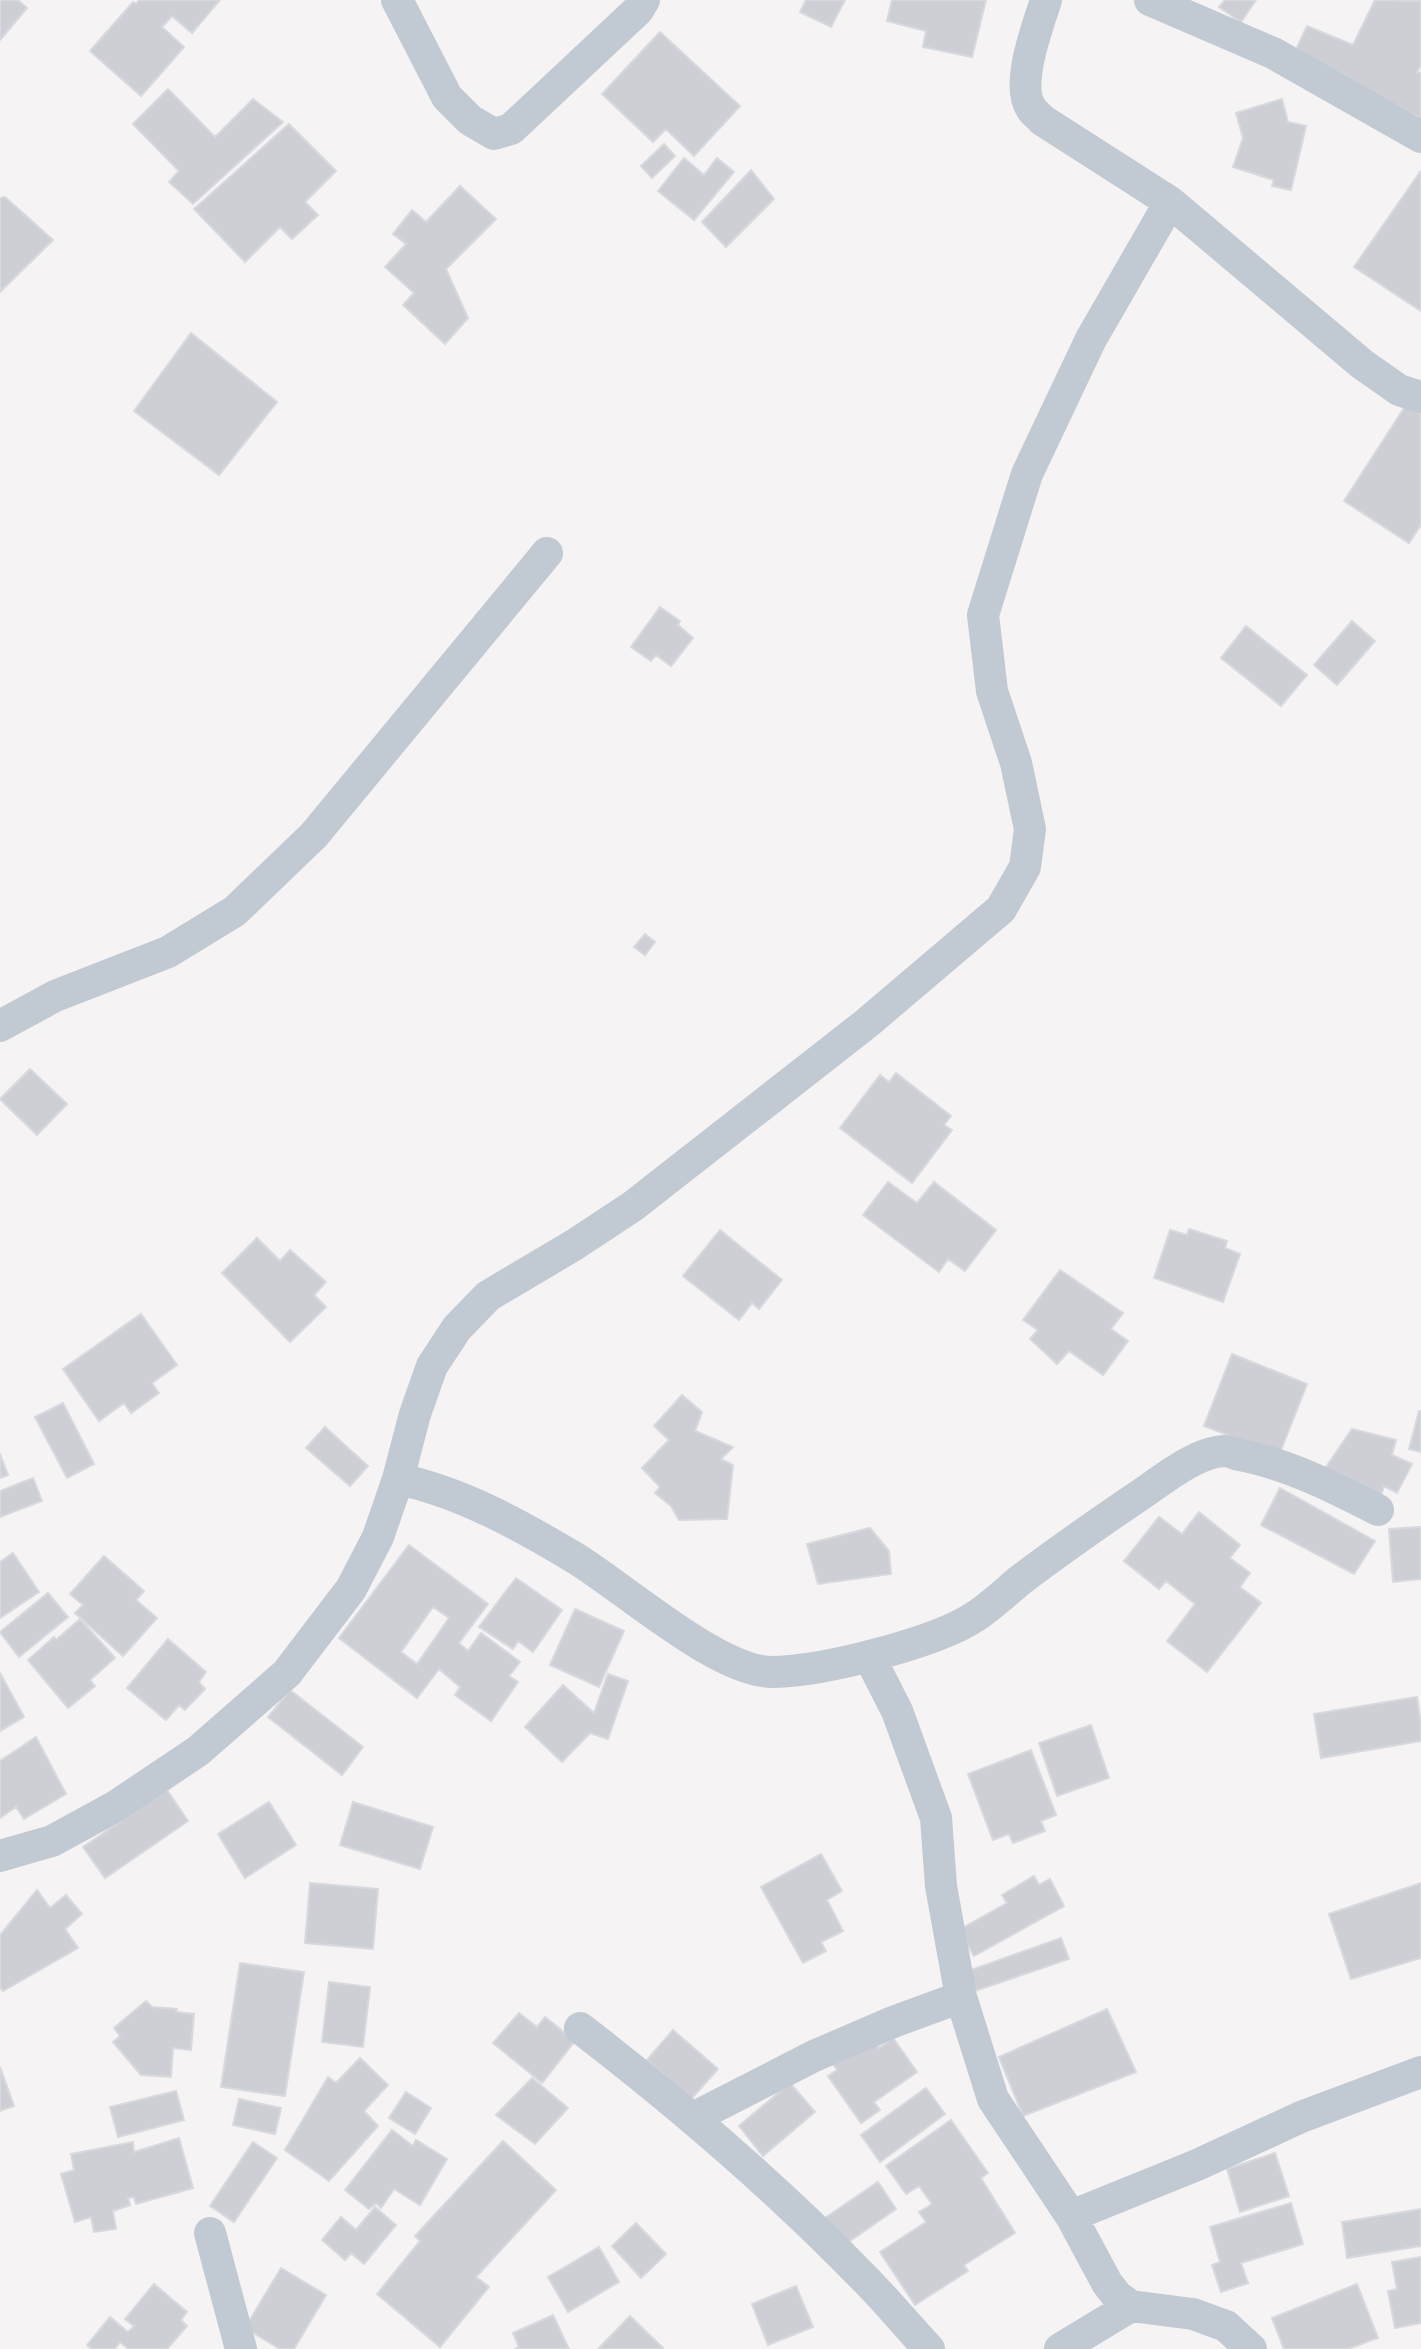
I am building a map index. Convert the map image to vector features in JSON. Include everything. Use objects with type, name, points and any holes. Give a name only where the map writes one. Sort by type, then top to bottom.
[{"type":"street","points":[[397,0],[447,97],[470,120],[494,134],[511,129],[638,10],[644,0]]},
{"type":"street","points":[[1046,0],[1029,59],[1025,91],[1030,107],[1042,120],[1170,202],[1352,356],[1399,390],[1421,397]]},
{"type":"street","points":[[1150,0],[1273,53],[1421,137]]},
{"type":"street","points":[[0,1856],[51,1841],[116,1805],[198,1751],[288,1673],[351,1589],[377,1537],[398,1479],[415,1414],[432,1366],[457,1328],[488,1296],[633,1206],[867,1023],[1000,909],[1025,867],[1030,829],[1016,763],[992,691],[983,615],[1027,474],[1091,339],[1170,202]]},
{"type":"street","points":[[0,1026],[55,996],[168,952],[235,911],[314,835],[547,553]]},
{"type":"street","points":[[398,1479],[451,1493],[576,1558],[658,1616],[731,1662],[771,1673],[809,1669],[869,1656],[943,1633],[975,1617],[1020,1580],[1169,1475],[1195,1460],[1224,1451],[1262,1459],[1338,1490],[1378,1510]]},
{"type":"street","points":[[869,1656],[897,1711],[936,1818],[942,1886],[961,1997],[993,2099],[1071,2216],[1107,2283],[1117,2296],[1132,2306],[1193,2314],[1226,2326],[1251,2349]]},
{"type":"street","points":[[693,2118],[814,2056],[893,2022],[961,1997]]},
{"type":"street","points":[[580,2028],[693,2118],[796,2211],[866,2279],[929,2349]]},
{"type":"street","points":[[1071,2216],[1197,2165],[1301,2118],[1421,2072]]},
{"type":"street","points":[[210,2233],[241,2349]]},
{"type":"street","points":[[1060,2349],[1132,2306]]},
{"type":"building","points":[[0,0],[18,0],[27,8],[0,40]]},
{"type":"building","points":[[139,0],[220,0],[192,33],[172,16],[162,27],[184,47],[141,96],[90,51],[133,2],[136,4]]},
{"type":"building","points":[[806,0],[845,0],[831,27],[800,12]]},
{"type":"building","points":[[892,0],[986,0],[972,57],[923,47],[926,31],[887,21]]},
{"type":"building","points":[[1225,0],[1256,0],[1241,22],[1219,7]]},
{"type":"building","points":[[1375,0],[1421,1],[1421,65],[1417,72],[1421,73],[1421,118],[1293,56],[1307,26],[1353,45]]},
{"type":"building","points":[[660,32],[740,106],[694,156],[666,129],[653,142],[602,94]]},
{"type":"building","points":[[168,89],[215,137],[253,99],[283,122],[193,204],[169,182],[179,171],[133,124]]},
{"type":"building","points":[[1282,99],[1288,122],[1306,126],[1291,190],[1272,186],[1274,180],[1233,167],[1243,138],[1236,113]]},
{"type":"building","points":[[289,124],[336,171],[305,202],[318,215],[292,239],[280,227],[245,262],[194,209]]},
{"type":"building","points":[[664,144],[675,156],[652,178],[641,166]]},
{"type":"building","points":[[684,158],[704,175],[717,158],[734,172],[694,220],[658,191]]},
{"type":"building","points":[[751,170],[774,199],[726,247],[702,222]]},
{"type":"building","points":[[1421,173],[1421,311],[1354,267]]},
{"type":"building","points":[[460,186],[496,219],[446,269],[468,318],[445,344],[403,305],[414,293],[385,267],[406,244],[393,234],[412,210],[426,222]]},
{"type":"building","points":[[5,197],[53,240],[0,292],[0,198]]},
{"type":"building","points":[[191,333],[277,402],[219,475],[134,411]]},
{"type":"building","points":[[1406,405],[1421,414],[1421,527],[1409,543],[1344,501]]},
{"type":"building","points":[[660,607],[680,621],[678,625],[693,638],[671,666],[656,655],[651,661],[631,647]]},
{"type":"building","points":[[1352,621],[1375,641],[1337,685],[1314,665]]},
{"type":"building","points":[[1246,626],[1307,675],[1281,706],[1221,658]]},
{"type":"building","points":[[645,934],[655,942],[645,955],[634,947]]},
{"type":"building","points":[[30,1069],[67,1104],[37,1135],[0,1099]]},
{"type":"building","points":[[896,1073],[951,1116],[944,1125],[952,1130],[912,1183],[840,1128],[880,1075],[889,1082]]},
{"type":"building","points":[[888,1182],[917,1203],[934,1182],[996,1230],[965,1271],[948,1259],[939,1272],[863,1215]]},
{"type":"building","points":[[1189,1229],[1227,1241],[1225,1248],[1240,1254],[1223,1302],[1154,1278],[1170,1230],[1187,1235]]},
{"type":"building","points":[[720,1230],[782,1280],[759,1309],[752,1303],[739,1320],[683,1276]]},
{"type":"building","points":[[257,1238],[280,1261],[290,1250],[326,1282],[314,1295],[326,1307],[290,1342],[222,1273]]},
{"type":"building","points":[[1060,1270],[1123,1313],[1111,1329],[1128,1341],[1103,1375],[1069,1351],[1057,1364],[1030,1339],[1038,1330],[1023,1320]]},
{"type":"building","points":[[141,1314],[177,1365],[152,1383],[159,1393],[131,1413],[124,1403],[99,1421],[63,1369]]},
{"type":"building","points":[[1232,1354],[1307,1384],[1279,1455],[1204,1426]]},
{"type":"building","points":[[682,1395],[702,1412],[695,1431],[733,1447],[721,1459],[733,1465],[727,1519],[679,1520],[671,1506],[655,1493],[660,1487],[642,1468],[669,1440],[654,1426]]},
{"type":"building","points":[[63,1403],[94,1464],[67,1478],[35,1417]]},
{"type":"building","points":[[1421,1411],[1421,1452],[1409,1449]]},
{"type":"building","points":[[325,1427],[368,1466],[350,1486],[306,1448]]},
{"type":"building","points":[[1352,1429],[1396,1440],[1392,1455],[1412,1464],[1397,1493],[1384,1486],[1379,1502],[1324,1470]]},
{"type":"building","points":[[0,1454],[8,1475],[0,1478]]},
{"type":"building","points":[[33,1478],[42,1501],[0,1517],[0,1491]]},
{"type":"building","points":[[1280,1488],[1375,1541],[1354,1574],[1261,1525]]},
{"type":"building","points":[[1199,1512],[1240,1545],[1230,1558],[1250,1573],[1240,1587],[1261,1603],[1207,1672],[1167,1641],[1195,1604],[1166,1581],[1159,1589],[1124,1561],[1159,1517],[1182,1534]]},
{"type":"building","points":[[1421,1527],[1421,1579],[1393,1582],[1389,1529]]},
{"type":"building","points":[[870,1528],[889,1551],[891,1574],[818,1584],[807,1544]]},
{"type":"building","points":[[409,1545],[488,1604],[459,1643],[468,1651],[481,1633],[520,1662],[509,1676],[518,1682],[491,1721],[455,1695],[460,1687],[439,1669],[417,1698],[339,1638]],"holes":[[[433,1607],[449,1618],[417,1664],[401,1652]]]},
{"type":"building","points":[[13,1553],[39,1592],[0,1618],[0,1562]]},
{"type":"building","points":[[104,1556],[144,1591],[136,1600],[157,1618],[123,1656],[75,1613],[83,1605],[70,1594]]},
{"type":"building","points":[[516,1578],[562,1610],[533,1652],[518,1641],[513,1649],[479,1627]]},
{"type":"building","points":[[48,1593],[68,1617],[19,1657],[0,1632]]},
{"type":"building","points":[[575,1609],[624,1631],[599,1687],[550,1665]]},
{"type":"building","points":[[80,1619],[115,1658],[90,1680],[95,1686],[68,1708],[28,1660]]},
{"type":"building","points":[[168,1639],[206,1672],[199,1682],[205,1689],[185,1710],[179,1705],[166,1720],[127,1688]]},
{"type":"building","points":[[0,1673],[24,1717],[0,1731]]},
{"type":"building","points":[[608,1674],[628,1681],[608,1739],[590,1733],[562,1762],[525,1727],[563,1685],[594,1713]]},
{"type":"building","points":[[290,1690],[363,1747],[342,1775],[268,1717]]},
{"type":"building","points":[[1417,1697],[1421,1741],[1321,1758],[1314,1714]]},
{"type":"building","points":[[1091,1725],[1109,1778],[1057,1796],[1039,1743]]},
{"type":"building","points":[[36,1737],[66,1794],[24,1819],[16,1807],[0,1818],[0,1761]]},
{"type":"building","points":[[1031,1750],[1056,1815],[1041,1821],[1045,1831],[1013,1843],[1009,1834],[993,1840],[968,1774]]},
{"type":"building","points":[[167,1790],[188,1821],[105,1878],[83,1847]]},
{"type":"building","points":[[269,1802],[296,1845],[245,1878],[218,1834]]},
{"type":"building","points":[[353,1802],[433,1827],[420,1869],[340,1845]]},
{"type":"building","points":[[821,1854],[842,1891],[827,1900],[843,1931],[821,1942],[826,1951],[803,1963],[761,1887]]},
{"type":"building","points":[[1034,1876],[1039,1885],[1050,1879],[1064,1906],[974,1956],[959,1930],[1007,1903],[1002,1895]]},
{"type":"building","points":[[310,1883],[378,1889],[373,1949],[305,1943]]},
{"type":"building","points":[[1421,1883],[1421,1958],[1351,1979],[1329,1914]]},
{"type":"building","points":[[37,1890],[50,1908],[66,1895],[82,1914],[65,1929],[78,1948],[3,1991],[0,1987],[0,1935]]},
{"type":"building","points":[[1061,1938],[1069,1959],[972,1992],[965,1972]]},
{"type":"building","points":[[240,1963],[304,1972],[285,2096],[221,2087]]},
{"type":"building","points":[[329,1982],[370,1987],[363,2047],[322,2042]]},
{"type":"building","points":[[146,2001],[152,2007],[177,2009],[176,2012],[194,2014],[191,2050],[173,2048],[171,2077],[141,2075],[113,2042],[120,2036],[114,2028]]},
{"type":"building","points":[[1107,2009],[1136,2072],[1023,2116],[999,2057]]},
{"type":"building","points":[[519,2013],[537,2027],[545,2017],[575,2041],[542,2083],[493,2043]]},
{"type":"building","points":[[673,2030],[718,2069],[691,2099],[647,2060]]},
{"type":"building","points":[[893,2038],[917,2072],[874,2102],[880,2110],[861,2123],[828,2076],[837,2070],[829,2059],[874,2041],[879,2048]]},
{"type":"building","points":[[360,2058],[388,2085],[364,2111],[378,2126],[329,2181],[285,2150],[328,2077],[336,2083]]},
{"type":"building","points":[[0,2067],[14,2106],[0,2111]]},
{"type":"building","points":[[532,2078],[568,2108],[535,2144],[496,2115]]},
{"type":"building","points":[[790,2083],[815,2112],[763,2156],[739,2126]]},
{"type":"building","points":[[926,2088],[945,2114],[880,2162],[861,2135]]},
{"type":"building","points":[[176,2091],[184,2120],[118,2137],[110,2107]]},
{"type":"building","points":[[406,2092],[431,2108],[415,2134],[389,2118]]},
{"type":"building","points":[[239,2099],[281,2108],[275,2134],[233,2125]]},
{"type":"building","points":[[951,2120],[988,2173],[981,2178],[1015,2233],[964,2265],[968,2271],[915,2305],[880,2252],[926,2222],[919,2212],[932,2204],[919,2186],[906,2194],[886,2166]]},
{"type":"building","points":[[392,2130],[413,2146],[416,2140],[447,2159],[420,2205],[394,2189],[381,2208],[376,2203],[369,2209],[345,2190]]},
{"type":"building","points":[[179,2138],[193,2188],[136,2204],[134,2197],[128,2198],[130,2205],[113,2211],[116,2229],[94,2232],[91,2217],[75,2222],[61,2174],[74,2170],[71,2154],[133,2142],[134,2152]]},
{"type":"building","points":[[503,2141],[556,2190],[476,2277],[489,2287],[440,2347],[377,2294],[420,2241],[415,2236]]},
{"type":"building","points":[[253,2142],[277,2158],[234,2222],[210,2206]]},
{"type":"building","points":[[1275,2153],[1289,2196],[1240,2212],[1227,2169]]},
{"type":"building","points":[[878,2182],[896,2209],[844,2245],[825,2218]]},
{"type":"building","points":[[1291,2203],[1303,2244],[1241,2263],[1248,2283],[1221,2292],[1212,2265],[1220,2262],[1210,2227]]},
{"type":"building","points":[[375,2207],[396,2225],[364,2264],[351,2253],[345,2260],[322,2240],[341,2217],[356,2230]]},
{"type":"building","points":[[1421,2209],[1421,2246],[1347,2258],[1342,2222]]},
{"type":"building","points":[[636,2223],[666,2254],[641,2278],[612,2246]]},
{"type":"building","points":[[599,2247],[619,2282],[568,2312],[548,2277]]},
{"type":"building","points":[[1421,2257],[1421,2323],[1395,2328],[1388,2291],[1397,2289],[1392,2262]]},
{"type":"building","points":[[281,2268],[326,2295],[294,2349],[280,2349],[245,2328]]},
{"type":"building","points":[[154,2284],[187,2312],[181,2320],[187,2326],[167,2349],[128,2349],[120,2342],[115,2349],[92,2349],[87,2345],[110,2317],[128,2332],[134,2326],[125,2319]]},
{"type":"building","points":[[1357,2284],[1378,2338],[1348,2349],[1284,2349],[1272,2318]]},
{"type":"building","points":[[796,2286],[813,2327],[768,2345],[752,2304]]},
{"type":"building","points":[[553,2315],[569,2349],[515,2349],[519,2347],[513,2333]]},
{"type":"building","points":[[630,2316],[663,2348],[598,2349]]}]
